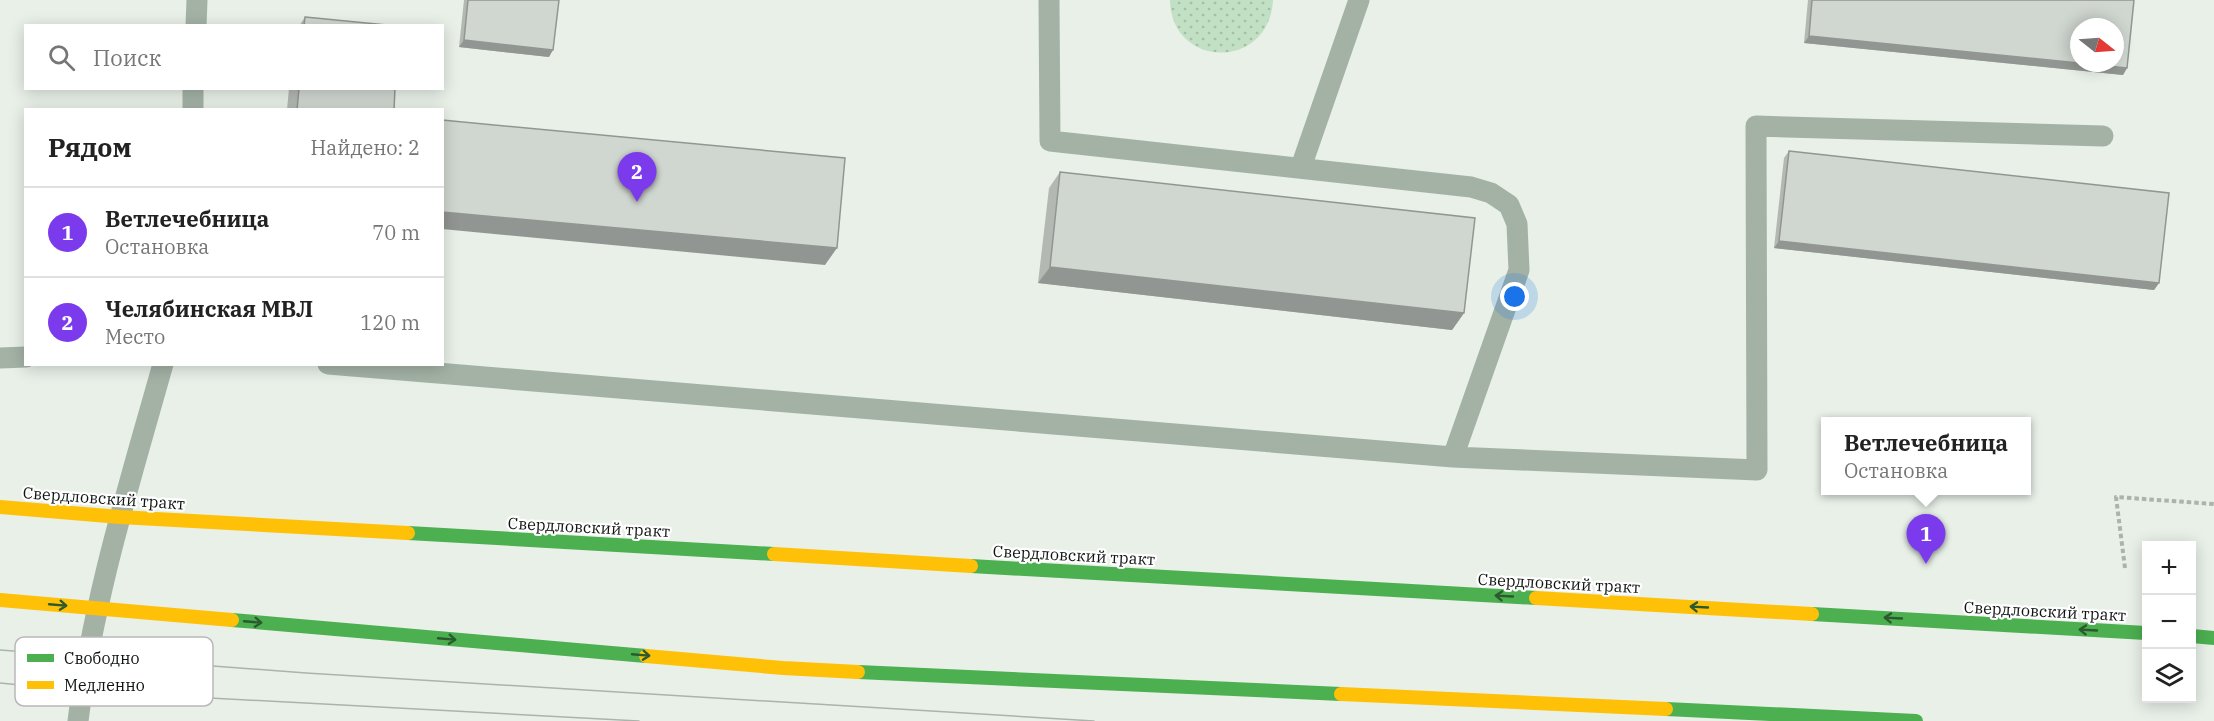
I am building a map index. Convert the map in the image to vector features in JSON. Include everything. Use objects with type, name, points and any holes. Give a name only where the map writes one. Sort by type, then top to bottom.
[{"type":"main road","name":"Свердловский тракт","points":[[0,507],[120,517],[2142,633]]},
{"type":"main road","points":[[0,600],[783,668],[1916,721]]},
{"type":"main road","points":[[2196,636],[2214,638]]},
{"type":"lane","points":[[196,24],[197,0]]},
{"type":"lane","points":[[1049,0],[1050,141],[1471,187],[1491,193],[1509,206],[1517,224],[1519,270],[1453,457]]},
{"type":"lane","points":[[1302,167],[1359,0]]},
{"type":"lane","points":[[193,90],[193,108]]},
{"type":"lane","points":[[352,366],[1453,457],[1757,471],[1756,126],[2103,135]]},
{"type":"lane","points":[[0,358],[24,357]]},
{"type":"lane","points":[[92,637],[97,608],[120,517],[162,366]]},
{"type":"lane","points":[[78,721],[81,706]]},
{"type":"path","points":[[2126,568],[2116,497],[2214,504]]},
{"type":"green space","points":[[1170,0],[1273,0],[1267,23],[1255,40],[1239,49],[1220,52],[1202,49],[1186,39],[1175,23]]},
{"type":"building","points":[[468,0],[559,0],[553,50],[464,40]]},
{"type":"building","points":[[1812,0],[2134,0],[2127,68],[2124,68],[2124,18],[2070,18],[2070,62],[1809,36]]},
{"type":"building","points":[[305,17],[377,24],[304,24]]},
{"type":"building","points":[[299,90],[395,90],[394,108],[297,108]]},
{"type":"building","points":[[444,120],[845,158],[837,248],[444,212]]},
{"type":"building","points":[[1789,151],[2169,193],[2159,283],[1779,241]]},
{"type":"building","points":[[1060,172],[1475,218],[1464,313],[1050,267]]},
{"type":"tram line","points":[[0,650],[15,651]]},
{"type":"tram line","points":[[213,666],[1094,721]]},
{"type":"tram line","points":[[0,683],[15,684]]},
{"type":"tram line","points":[[213,698],[639,721]]},
{"type":"traffic: fast","points":[[408,533],[774,554]]},
{"type":"traffic: fast","points":[[971,566],[1536,598]]},
{"type":"traffic: fast","points":[[1812,614],[2142,633]]},
{"type":"traffic: fast","points":[[232,620],[646,656]]},
{"type":"traffic: fast","points":[[2196,636],[2214,638]]},
{"type":"traffic: fast","points":[[858,672],[1341,694]]},
{"type":"traffic: fast","points":[[1666,709],[1916,721]]},
{"type":"traffic: slow","points":[[0,507],[120,517],[408,533]]},
{"type":"traffic: slow","points":[[774,554],[971,566]]},
{"type":"traffic: slow","points":[[1536,598],[1812,614]]},
{"type":"traffic: slow","points":[[0,600],[232,620]]},
{"type":"traffic: slow","points":[[646,656],[858,672]]},
{"type":"traffic: slow","points":[[1341,694],[1666,709]]},
{"type":"place","name":"Челябинская МВЛ","points":[[637,202]]},
{"type":"place","name":"Ветлечебница","points":[[1926,564]]}]
